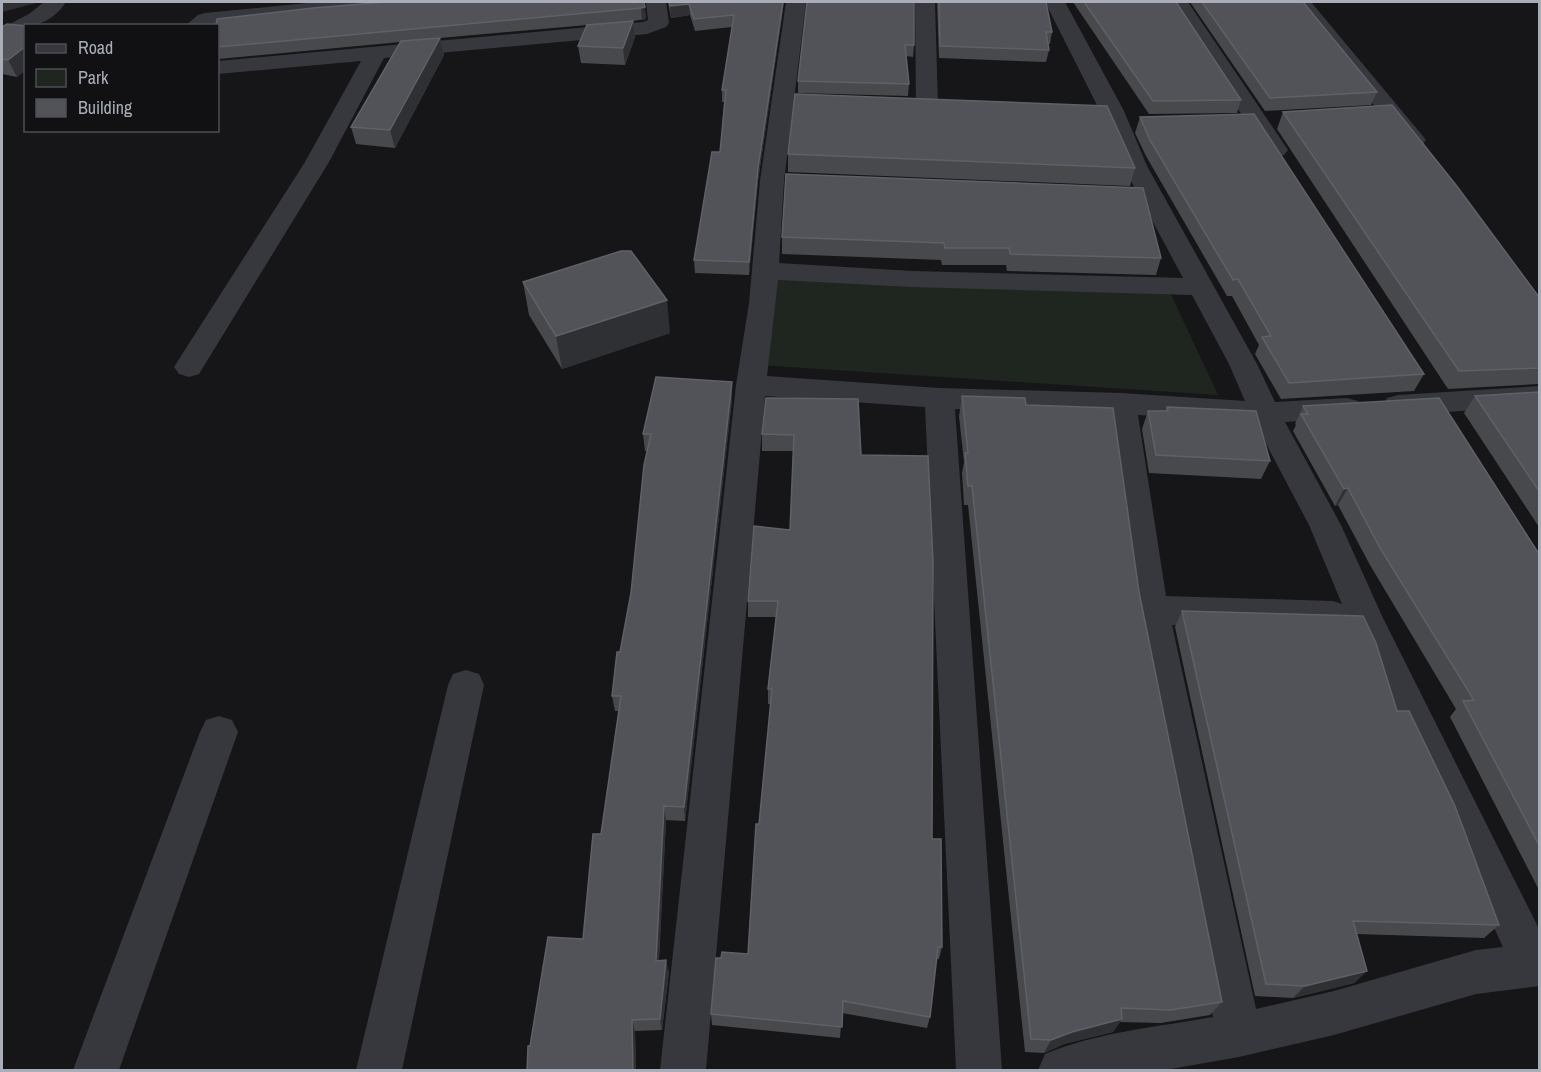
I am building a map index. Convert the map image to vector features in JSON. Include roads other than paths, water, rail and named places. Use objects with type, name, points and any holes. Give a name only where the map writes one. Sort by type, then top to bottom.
[{"type":"street","points":[[33,2],[43,4],[57,2]]},
{"type":"street","points":[[25,24],[57,2]]},
{"type":"street","points":[[198,24],[205,19],[218,17],[379,2]]},
{"type":"street","points":[[219,67],[654,27],[659,23],[660,18],[656,2]]},
{"type":"street","points":[[683,1071],[751,385],[765,271],[796,102],[796,2]]},
{"type":"street","points":[[925,2],[927,107]]},
{"type":"street","points":[[1055,2],[1113,117],[1140,196],[1201,287],[1243,364],[1265,413],[1325,525],[1365,616],[1536,964],[1476,972],[1334,1013],[1239,1035],[1097,1060],[1060,1071]]},
{"type":"street","points":[[1178,2],[1288,169]]},
{"type":"street","points":[[1301,2],[1381,114],[1429,159]]},
{"type":"street","points":[[2,36],[24,24]]},
{"type":"street","points":[[189,367],[317,162],[375,54]]},
{"type":"street","points":[[903,106],[950,108]]},
{"type":"street","points":[[765,271],[912,279],[1201,287]]},
{"type":"street","points":[[751,385],[939,398],[1121,404],[1265,413],[1539,396]]},
{"type":"street","points":[[939,398],[979,1071]]},
{"type":"street","points":[[1121,404],[1151,610],[1239,1035]]},
{"type":"street","points":[[1151,610],[1365,616]]},
{"type":"street","points":[[380,1071],[466,685]]},
{"type":"street","points":[[96,1071],[219,732]]}]
